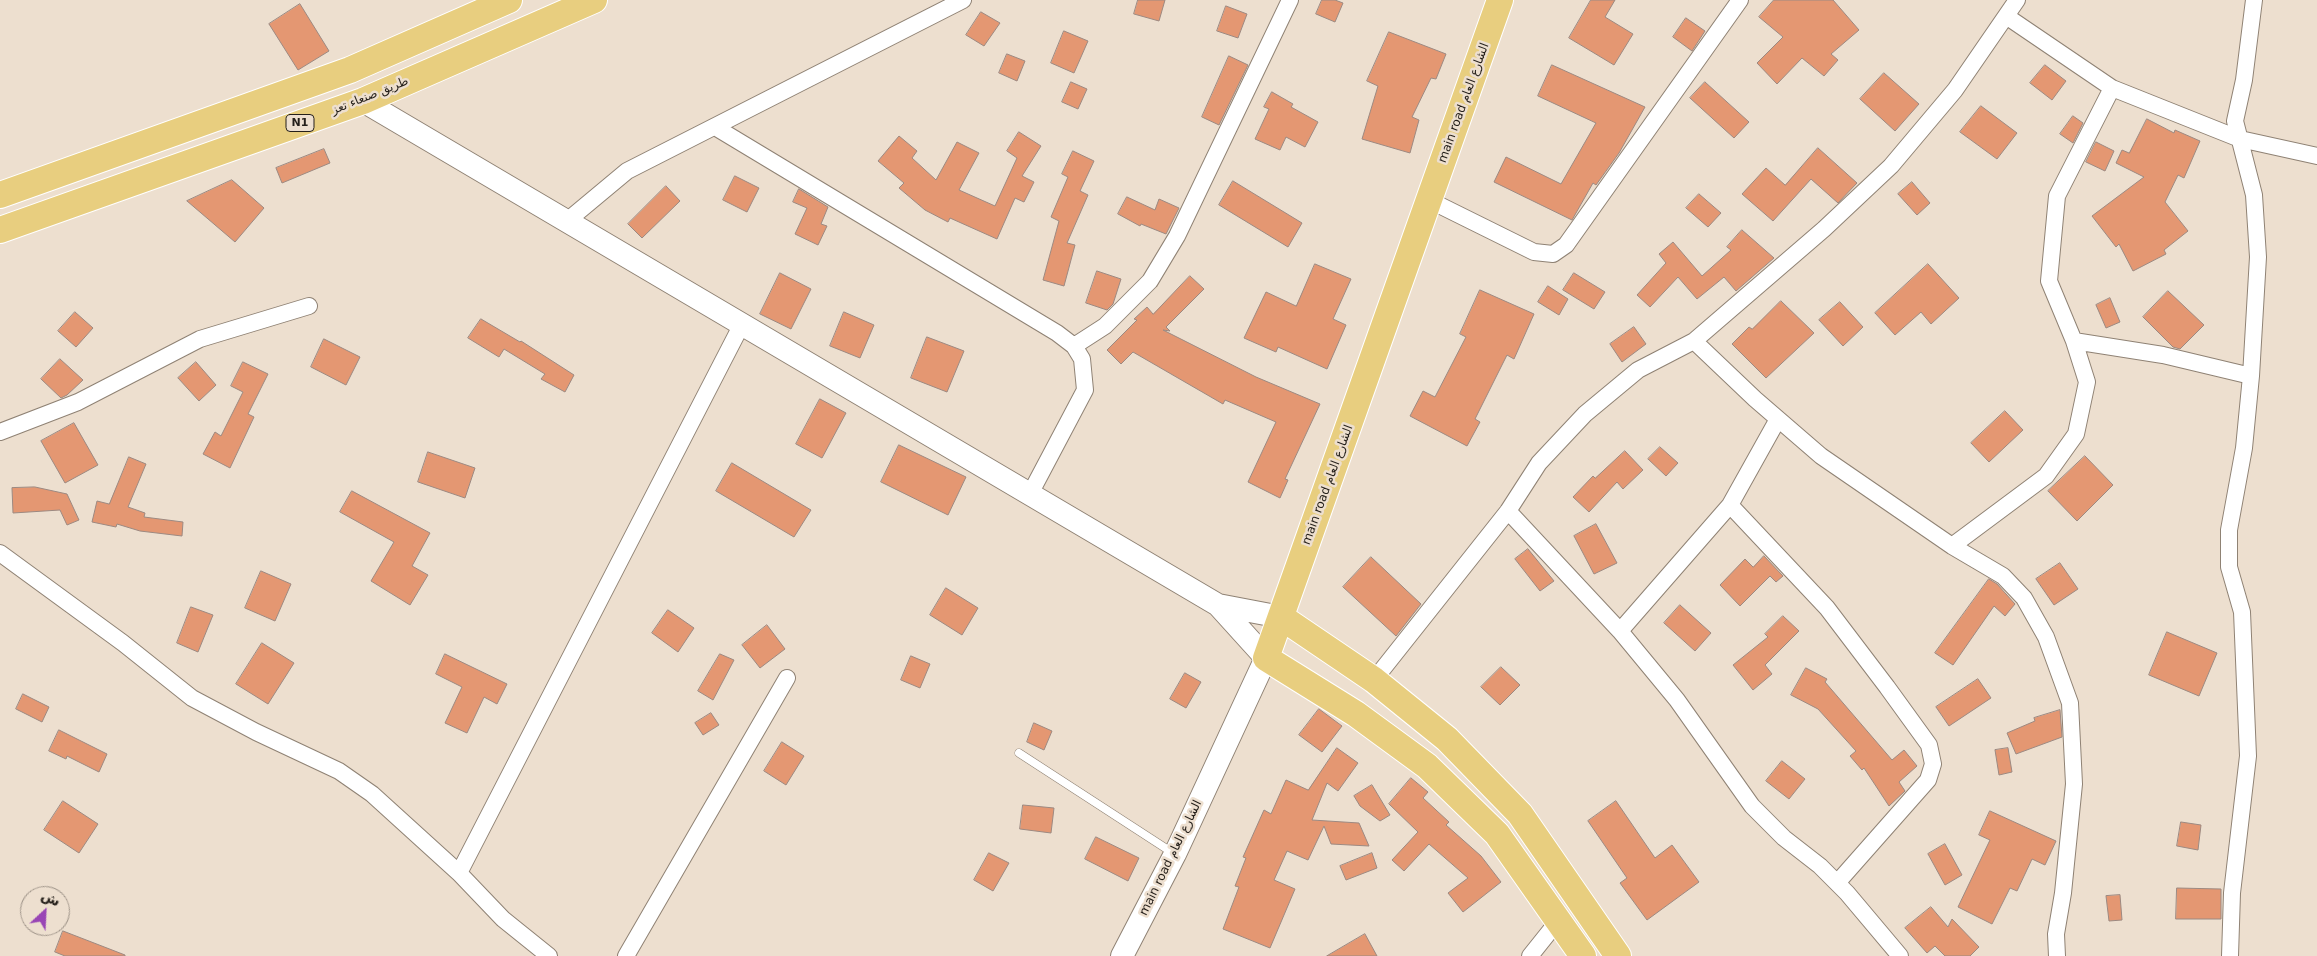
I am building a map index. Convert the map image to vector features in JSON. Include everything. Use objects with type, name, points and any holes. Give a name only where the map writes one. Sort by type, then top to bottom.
[{"type":"highway","points":[[0,195],[350,70],[509,0]]},
{"type":"highway","name":"طريق صنعاء تعز","points":[[0,230],[363,101],[594,0]]},
{"type":"highway","name":"main road الشارع العام","points":[[1266,658],[1500,0]]},
{"type":"highway","points":[[350,70],[363,101]]},
{"type":"highway","points":[[1281,617],[1374,680],[1448,739],[1520,814],[1618,956]]},
{"type":"highway","points":[[1266,658],[1356,714],[1428,766],[1496,834],[1582,956]]},
{"type":"highway","points":[[1496,834],[1520,814]]},
{"type":"main road","points":[[363,101],[1218,605],[1266,658]]},
{"type":"main road","points":[[1218,605],[1281,617]]},
{"type":"main road","name":"main road الشارع العام","points":[[1122,956],[1174,854],[1266,658]]},
{"type":"street","points":[[567,221],[627,171],[963,0]]},
{"type":"street","points":[[1074,346],[1105,326],[1150,281],[1177,236],[1290,0]]},
{"type":"street","points":[[1429,200],[1534,252],[1553,254],[1566,245],[1740,0]]},
{"type":"street","points":[[1374,680],[1508,511],[1539,463],[1585,414],[1638,370],[1694,341],[1824,229],[1891,166],[1955,90],[2017,0]]},
{"type":"street","points":[[2230,956],[2232,893],[2248,756],[2242,612],[2229,566],[2229,530],[2244,448],[2252,376],[2258,257],[2254,195],[2235,121],[2244,80],[2254,0]]},
{"type":"street","points":[[2006,16],[2112,88],[2240,139],[2317,156]]},
{"type":"street","points":[[1952,546],[2046,476],[2076,434],[2087,382],[2074,341],[2050,281],[2057,196],[2112,88]]},
{"type":"street","points":[[716,127],[1057,332],[1074,346],[1082,359],[1084,390],[1030,494]]},
{"type":"street","points":[[0,432],[78,402],[200,339],[309,306]]},
{"type":"street","points":[[460,873],[742,324]]},
{"type":"street","points":[[1694,341],[1821,456],[1952,546],[2003,576],[2024,598],[2046,637],[2070,703],[2074,784],[2063,893],[2056,934],[2057,956]]},
{"type":"street","points":[[2074,341],[2163,355],[2252,376]]},
{"type":"street","points":[[1620,631],[1730,505],[1778,419]]},
{"type":"street","points":[[1730,505],[1827,608],[1888,687],[1929,745],[1933,764],[1928,780],[1837,882]]},
{"type":"street","points":[[1508,511],[1620,631],[1677,700],[1752,806],[1784,838],[1837,882],[1900,956]]},
{"type":"street","points":[[0,554],[123,643],[192,698],[256,732],[339,771],[372,794],[460,873],[503,919],[549,956]]},
{"type":"street","points":[[626,956],[787,678]]},
{"type":"street","points":[[1530,956],[1558,921]]},
{"type":"lane","points":[[1019,754],[1174,854]]},
{"type":"building","points":[[1138,0],[1165,0],[1159,21],[1134,14]]},
{"type":"building","points":[[1322,0],[1335,0],[1343,3],[1335,22],[1316,14]]},
{"type":"building","points":[[1591,0],[1615,0],[1605,17],[1633,34],[1614,65],[1569,38]]},
{"type":"building","points":[[1774,0],[1833,0],[1859,30],[1831,54],[1838,60],[1824,76],[1802,58],[1777,84],[1757,63],[1783,37],[1759,17]]},
{"type":"building","points":[[300,4],[329,51],[298,70],[269,24]]},
{"type":"building","points":[[1226,6],[1247,14],[1238,38],[1217,31]]},
{"type":"building","points":[[981,12],[1000,23],[984,46],[966,35]]},
{"type":"building","points":[[1686,18],[1705,31],[1692,51],[1673,37]]},
{"type":"building","points":[[1064,31],[1088,41],[1074,73],[1051,63]]},
{"type":"building","points":[[1389,32],[1446,54],[1436,79],[1431,78],[1412,117],[1419,120],[1410,153],[1362,139],[1378,86],[1367,81]]},
{"type":"building","points":[[1007,54],[1025,61],[1017,81],[999,73]]},
{"type":"building","points":[[1229,56],[1248,65],[1219,125],[1202,117]]},
{"type":"building","points":[[1552,65],[1645,107],[1619,153],[1596,185],[1593,183],[1572,220],[1494,182],[1506,157],[1561,184],[1596,123],[1538,96]]},
{"type":"building","points":[[2045,65],[2066,81],[2052,100],[2030,83]]},
{"type":"building","points":[[1884,73],[1919,104],[1895,131],[1860,99]]},
{"type":"building","points":[[1071,82],[1087,89],[1078,109],[1062,102]]},
{"type":"building","points":[[1705,82],[1749,122],[1734,138],[1690,98]]},
{"type":"building","points":[[1272,92],[1293,104],[1291,107],[1318,122],[1305,147],[1286,137],[1280,150],[1255,139],[1269,109],[1264,107]]},
{"type":"building","points":[[1981,106],[2017,133],[1997,159],[1960,132]]},
{"type":"building","points":[[2073,116],[2083,123],[2073,143],[2060,134]]},
{"type":"building","points":[[2147,119],[2174,133],[2175,130],[2200,141],[2184,178],[2178,175],[2165,202],[2188,231],[2164,250],[2166,254],[2133,271],[2119,244],[2116,247],[2092,216],[2144,177],[2116,163],[2122,150],[2129,153]]},
{"type":"building","points":[[1019,132],[1041,146],[1022,176],[1034,182],[1024,202],[1015,198],[997,239],[950,218],[948,222],[925,210],[899,188],[904,183],[878,161],[899,136],[917,151],[912,158],[936,180],[957,142],[979,153],[959,190],[995,206],[1017,158],[1007,151]]},
{"type":"building","points":[[2096,142],[2114,151],[2105,171],[2086,162]]},
{"type":"building","points":[[1818,148],[1857,183],[1838,203],[1811,179],[1773,221],[1742,194],[1766,168],[1785,185]]},
{"type":"building","points":[[324,149],[330,163],[282,183],[276,168]]},
{"type":"building","points":[[1073,151],[1094,161],[1080,191],[1088,195],[1067,243],[1075,245],[1064,286],[1043,280],[1059,221],[1051,217],[1068,177],[1062,174]]},
{"type":"building","points":[[735,176],[759,188],[747,212],[723,200]]},
{"type":"building","points":[[232,180],[264,208],[235,242],[187,201]]},
{"type":"building","points":[[1233,181],[1302,223],[1288,247],[1219,205]]},
{"type":"building","points":[[1912,182],[1930,203],[1917,215],[1898,194]]},
{"type":"building","points":[[666,186],[680,201],[642,238],[628,224]]},
{"type":"building","points":[[799,189],[828,207],[821,224],[827,226],[818,245],[795,234],[807,208],[793,202]]},
{"type":"building","points":[[1699,194],[1721,213],[1708,227],[1686,208]]},
{"type":"building","points":[[1127,197],[1155,210],[1159,199],[1179,208],[1166,234],[1141,224],[1140,226],[1118,214]]},
{"type":"building","points":[[1742,230],[1774,258],[1736,291],[1724,277],[1697,299],[1678,277],[1650,307],[1637,295],[1666,263],[1659,254],[1673,242],[1702,276],[1731,250],[1727,247]]},
{"type":"building","points":[[1315,264],[1351,279],[1333,319],[1346,325],[1327,369],[1278,347],[1276,352],[1244,338],[1266,292],[1296,306]]},
{"type":"building","points":[[1928,264],[1959,298],[1931,324],[1921,312],[1895,335],[1875,313]]},
{"type":"building","points":[[1097,271],[1121,279],[1113,304],[1107,310],[1086,303]]},
{"type":"building","points":[[780,273],[811,289],[791,329],[760,314]]},
{"type":"building","points":[[1574,273],[1605,292],[1594,309],[1563,290]]},
{"type":"building","points":[[1190,276],[1204,289],[1166,327],[1170,331],[1163,330],[1256,377],[1320,404],[1285,479],[1288,480],[1280,498],[1248,482],[1276,422],[1225,400],[1223,404],[1133,352],[1121,364],[1107,350],[1137,320],[1134,319],[1147,307],[1153,314]]},
{"type":"building","points":[[1548,286],[1568,299],[1559,315],[1538,302]]},
{"type":"building","points":[[1480,290],[1534,314],[1514,359],[1507,355],[1475,419],[1480,422],[1467,446],[1410,416],[1423,391],[1435,397],[1466,337],[1460,334]]},
{"type":"building","points":[[2168,291],[2204,325],[2180,349],[2173,347],[2143,317]]},
{"type":"building","points":[[2110,298],[2120,322],[2106,328],[2096,305]]},
{"type":"building","points":[[1781,301],[1814,333],[1766,378],[1732,344],[1749,327],[1752,329]]},
{"type":"building","points":[[1840,302],[1863,327],[1843,346],[1819,320]]},
{"type":"building","points":[[75,312],[93,328],[76,347],[58,331]]},
{"type":"building","points":[[844,312],[874,325],[860,358],[830,346]]},
{"type":"building","points":[[481,319],[521,341],[574,375],[565,392],[541,379],[545,374],[504,349],[499,357],[468,338]]},
{"type":"building","points":[[1634,327],[1646,344],[1622,362],[1610,344]]},
{"type":"building","points":[[927,337],[964,351],[947,392],[911,378]]},
{"type":"building","points":[[324,339],[360,357],[346,385],[311,367]]},
{"type":"building","points":[[60,359],[83,380],[61,398],[41,379]]},
{"type":"building","points":[[196,362],[216,385],[199,401],[178,378]]},
{"type":"building","points":[[243,362],[268,374],[248,414],[254,417],[230,468],[203,454],[215,432],[221,436],[243,392],[231,386]]},
{"type":"building","points":[[820,399],[846,413],[822,458],[796,444]]},
{"type":"building","points":[[2005,411],[2023,430],[1989,462],[1971,443]]},
{"type":"building","points":[[74,423],[98,465],[65,483],[41,441]]},
{"type":"building","points":[[899,445],[966,477],[948,515],[881,482]]},
{"type":"building","points":[[1660,447],[1678,463],[1666,476],[1648,459]]},
{"type":"building","points":[[1625,451],[1643,470],[1623,489],[1617,482],[1589,512],[1573,497],[1593,476],[1595,478]]},
{"type":"building","points":[[428,452],[475,468],[465,498],[418,482]]},
{"type":"building","points":[[2085,456],[2113,485],[2077,521],[2048,491]]},
{"type":"building","points":[[129,457],[146,464],[128,507],[145,513],[144,517],[183,522],[182,536],[140,531],[117,524],[116,527],[92,522],[97,501],[109,504]]},
{"type":"building","points":[[732,463],[811,510],[794,537],[716,491]]},
{"type":"building","points":[[35,487],[67,494],[79,520],[67,525],[60,510],[13,513],[12,488]]},
{"type":"building","points":[[352,491],[430,533],[412,566],[428,575],[410,605],[371,581],[394,542],[340,512]]},
{"type":"building","points":[[1596,524],[1617,563],[1594,574],[1574,536]]},
{"type":"building","points":[[1528,549],[1554,581],[1540,591],[1515,559]]},
{"type":"building","points":[[1764,556],[1783,576],[1776,582],[1770,576],[1740,606],[1720,585],[1745,559],[1753,567]]},
{"type":"building","points":[[1371,557],[1421,604],[1396,636],[1343,587]]},
{"type":"building","points":[[2060,563],[2078,589],[2054,605],[2036,579]]},
{"type":"building","points":[[261,571],[291,584],[275,621],[245,608]]},
{"type":"building","points":[[1989,579],[1997,584],[2015,604],[2005,616],[1994,606],[1953,665],[1935,653]]},
{"type":"building","points":[[946,588],[978,608],[962,635],[930,615]]},
{"type":"building","points":[[1680,605],[1711,633],[1695,651],[1664,623]]},
{"type":"building","points":[[191,607],[213,615],[198,652],[177,643]]},
{"type":"building","points":[[668,610],[694,628],[678,652],[652,633]]},
{"type":"building","points":[[1783,616],[1799,631],[1765,665],[1772,674],[1753,690],[1733,665],[1768,637],[1765,634]]},
{"type":"building","points":[[767,625],[785,649],[760,668],[742,645]]},
{"type":"building","points":[[2167,632],[2217,653],[2199,696],[2149,675]]},
{"type":"building","points":[[262,643],[294,663],[268,704],[236,684]]},
{"type":"building","points":[[445,654],[507,684],[497,704],[484,697],[467,733],[445,723],[462,687],[436,674]]},
{"type":"building","points":[[720,654],[734,660],[713,700],[698,691]]},
{"type":"building","points":[[911,656],[930,664],[920,688],[901,680]]},
{"type":"building","points":[[1501,667],[1520,685],[1500,705],[1481,687]]},
{"type":"building","points":[[1806,668],[1827,679],[1825,682],[1892,760],[1904,750],[1917,766],[1899,782],[1905,791],[1889,806],[1864,768],[1862,770],[1850,756],[1856,751],[1818,709],[1791,695]]},
{"type":"building","points":[[1185,673],[1201,682],[1186,708],[1170,699]]},
{"type":"building","points":[[1978,679],[1991,698],[1949,726],[1936,707]]},
{"type":"building","points":[[23,694],[49,707],[42,722],[16,709]]},
{"type":"building","points":[[1319,709],[1342,726],[1322,752],[1299,735]]},
{"type":"building","points":[[2060,710],[2062,737],[2016,754],[2007,733],[2035,721],[2034,718]]},
{"type":"building","points":[[711,713],[719,725],[703,735],[695,723]]},
{"type":"building","points":[[1034,723],[1052,731],[1044,750],[1027,742]]},
{"type":"building","points":[[59,730],[107,754],[99,772],[67,756],[66,759],[49,751]]},
{"type":"building","points":[[782,742],[804,756],[786,785],[764,771]]},
{"type":"building","points":[[1337,748],[1358,763],[1338,791],[1327,783],[1312,820],[1359,823],[1369,846],[1331,844],[1324,826],[1308,860],[1287,851],[1274,880],[1295,889],[1270,948],[1223,929],[1239,887],[1235,886],[1246,858],[1243,857],[1264,810],[1271,814],[1286,780],[1308,790]]},
{"type":"building","points":[[2008,748],[2012,772],[1999,775],[1995,750]]},
{"type":"building","points":[[1782,761],[1805,779],[1789,799],[1766,781]]},
{"type":"building","points":[[1411,778],[1428,792],[1423,798],[1449,822],[1446,825],[1481,856],[1501,882],[1463,912],[1448,893],[1468,878],[1429,844],[1404,871],[1392,860],[1418,832],[1389,804]]},
{"type":"building","points":[[1372,785],[1390,815],[1380,821],[1360,806],[1354,796]]},
{"type":"building","points":[[63,801],[98,824],[79,853],[44,830]]},
{"type":"building","points":[[1616,801],[1655,858],[1672,845],[1699,882],[1647,920],[1620,883],[1627,878],[1588,821]]},
{"type":"building","points":[[1023,805],[1054,808],[1051,833],[1020,829]]},
{"type":"building","points":[[1990,811],[2056,841],[2045,865],[2032,859],[2017,891],[2010,888],[1992,924],[1958,907],[1990,840],[1979,835]]},
{"type":"building","points":[[2181,822],[2201,825],[2198,850],[2177,846]]},
{"type":"building","points":[[1096,837],[1139,858],[1128,881],[1085,859]]},
{"type":"building","points":[[1945,844],[1962,875],[1945,885],[1928,854]]},
{"type":"building","points":[[989,853],[1009,863],[993,891],[974,880]]},
{"type":"building","points":[[1372,853],[1377,868],[1346,880],[1340,866]]},
{"type":"building","points":[[2177,888],[2221,889],[2221,919],[2176,919]]},
{"type":"building","points":[[2120,895],[2122,920],[2109,921],[2106,896]]},
{"type":"building","points":[[1931,907],[1948,927],[1952,919],[1979,947],[1970,956],[1945,956],[1935,946],[1927,953],[1905,928]]},
{"type":"building","points":[[70,934],[125,956],[65,956],[55,952],[61,936],[70,936]]},
{"type":"building","points":[[1365,934],[1377,956],[1327,956]]}]
